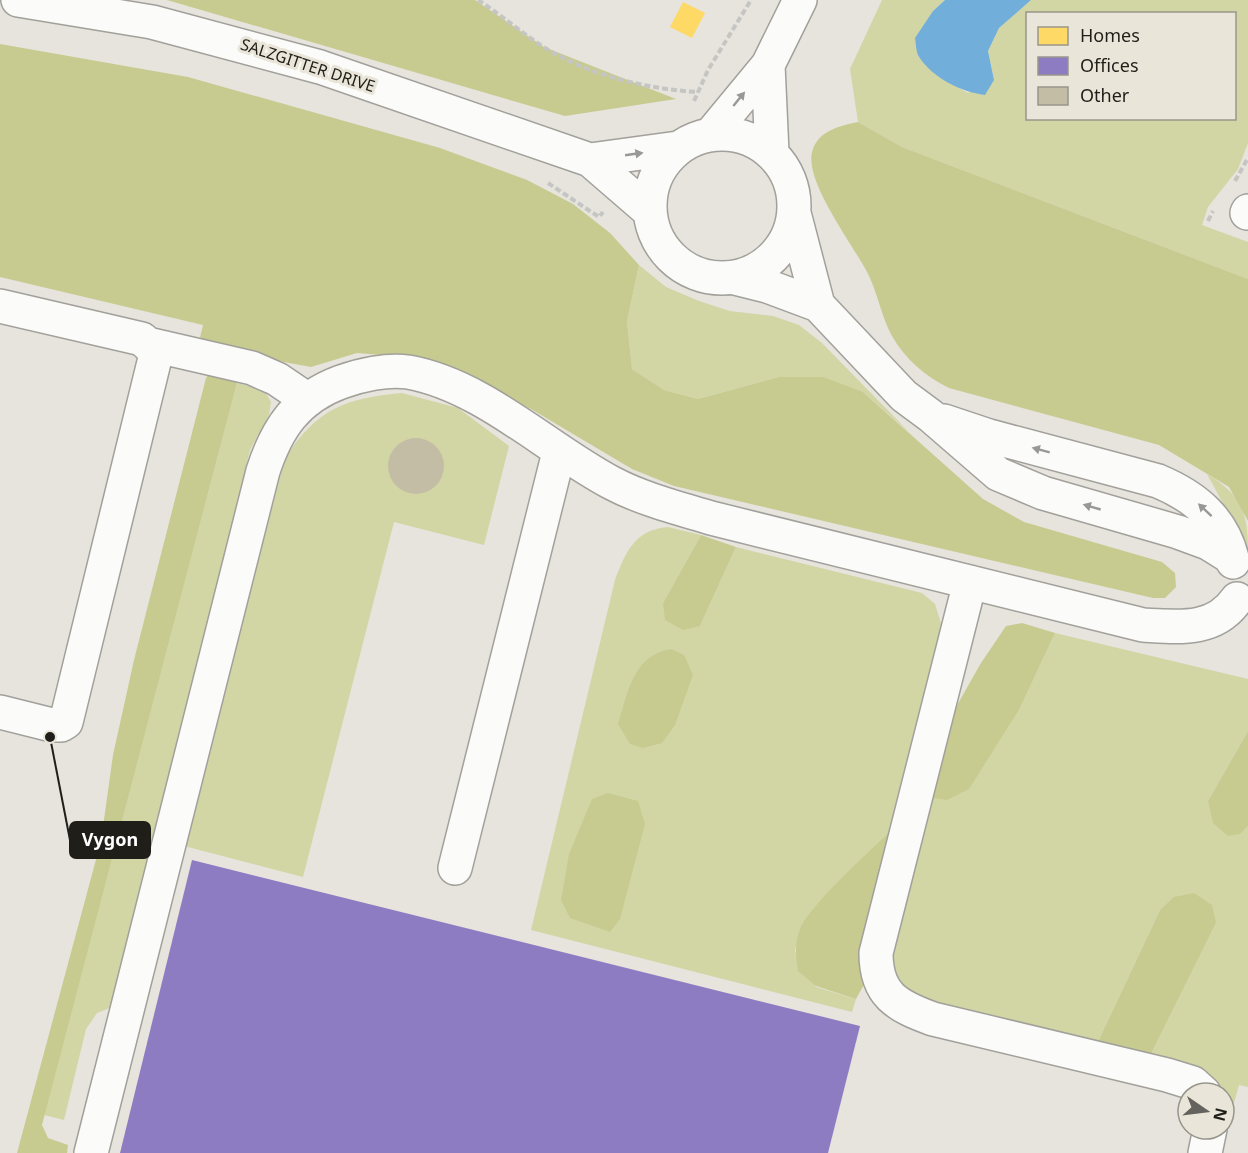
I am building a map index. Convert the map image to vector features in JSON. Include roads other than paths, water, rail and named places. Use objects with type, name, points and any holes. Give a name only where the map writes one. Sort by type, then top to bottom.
[{"type":"street","name":"SALZGITTER DRIVE","points":[[18,0],[152,22],[273,52],[590,160],[650,211]]},
{"type":"street","name":"SALZGITTER DRIVE","points":[[711,134],[768,65],[800,0]]},
{"type":"street","name":"SALZGITTER DRIVE","points":[[768,65],[772,153]]},
{"type":"street","name":"SALZGITTER DRIVE","points":[[711,134],[733,134],[754,141],[772,153],[786,170],[793,191],[794,213],[788,236],[776,255],[757,270],[735,278],[705,276],[677,263],[658,240],[650,211],[652,187],[662,165],[678,148],[694,139],[711,134]]},
{"type":"street","name":"SALZGITTER DRIVE","points":[[590,160],[678,148]]},
{"type":"street","points":[[794,213],[818,305]]},
{"type":"street","points":[[735,278],[767,286],[818,305],[904,396],[931,416],[973,455],[1010,481],[1043,493],[1178,532],[1214,546],[1232,558]]},
{"type":"street","points":[[0,306],[142,339],[154,350],[153,369],[66,722],[61,725],[52,725],[0,712]]},
{"type":"street","points":[[148,344],[252,368],[277,379],[308,400]]},
{"type":"street","points":[[91,1153],[263,471],[272,443],[288,418],[308,400],[320,390],[359,376],[405,372],[444,381],[483,402],[559,452],[614,484],[661,503],[711,518],[1143,625],[1186,627],[1213,621],[1243,602],[1222,529],[1196,501],[1173,487],[981,434],[931,416]]},
{"type":"street","points":[[454,868],[559,452]]},
{"type":"street","points":[[970,582],[876,954],[876,974],[890,997],[905,1009],[933,1019],[1185,1081]]},
{"type":"water","points":[[945,0],[1031,0],[999,28],[988,51],[994,80],[985,95],[948,83],[925,65],[918,55],[915,38],[933,11]]},
{"type":"place","name":"Vygon","points":[[50,737]]}]
